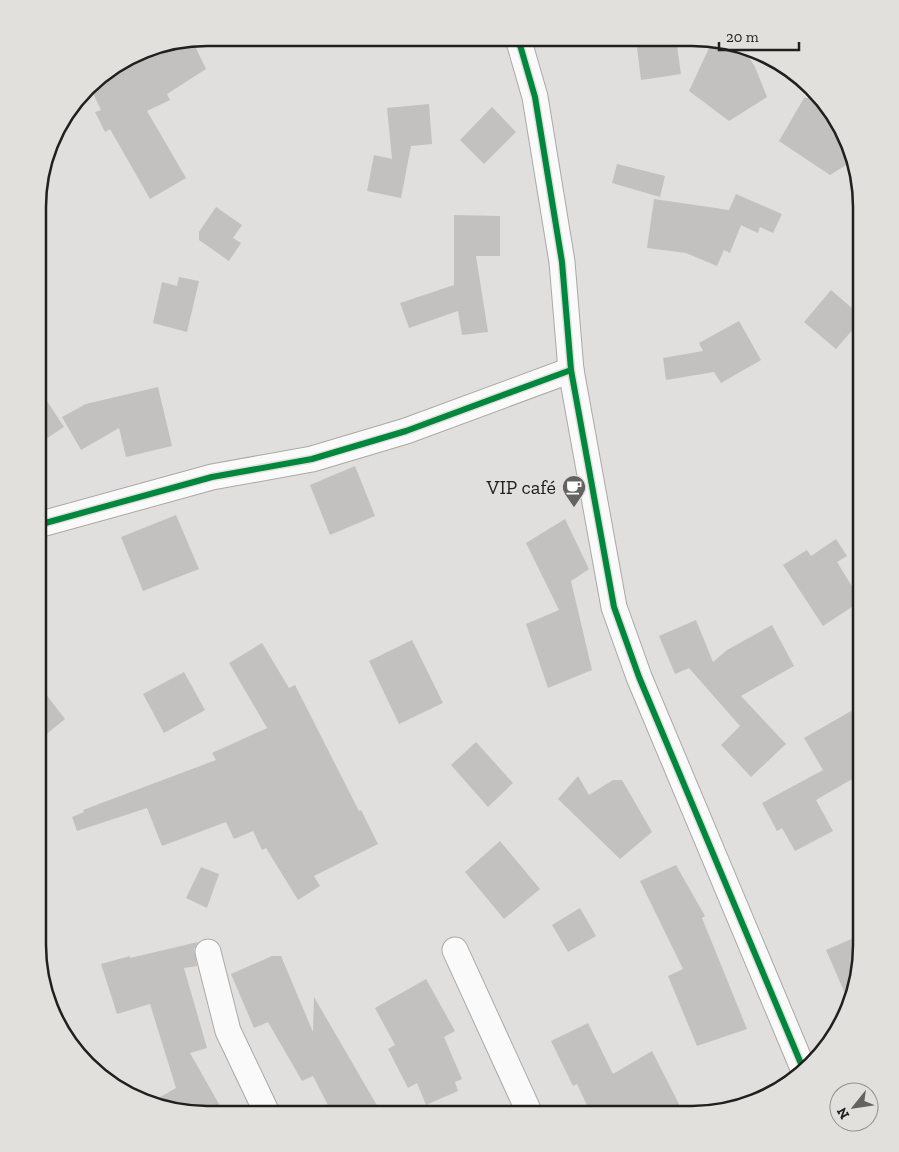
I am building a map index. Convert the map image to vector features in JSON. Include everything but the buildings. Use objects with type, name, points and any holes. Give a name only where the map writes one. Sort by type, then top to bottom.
[{"type":"street","points":[[520,46],[535,97],[562,262],[571,370],[614,607],[639,677],[801,1063]]},
{"type":"street","points":[[46,523],[212,477],[312,459],[406,431],[571,370]]},
{"type":"street","points":[[455,950],[526,1105]]},
{"type":"street","points":[[208,952],[228,1031],[263,1105]]},
{"type":"cycle path","points":[[520,46],[535,97],[562,262],[571,370],[614,607],[639,677],[801,1063]]},
{"type":"cycle path","points":[[46,523],[212,477],[312,459],[406,431],[571,370]]},
{"type":"place","name":"VIP café","points":[[574,508]]}]
